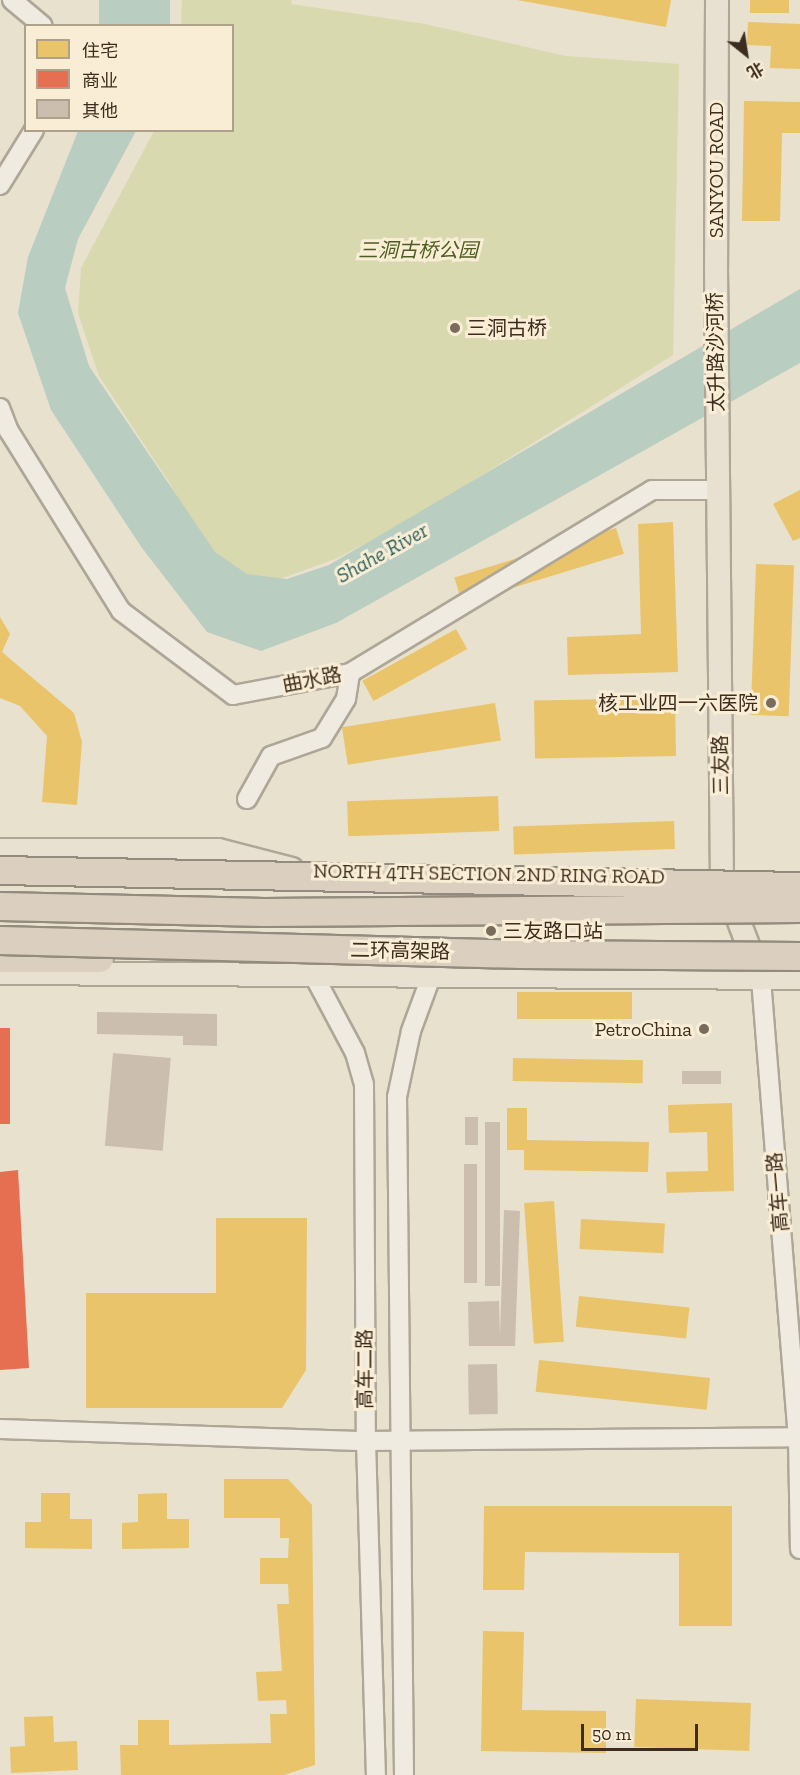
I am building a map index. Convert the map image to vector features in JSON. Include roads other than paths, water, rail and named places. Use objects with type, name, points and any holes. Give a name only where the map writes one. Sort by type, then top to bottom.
[{"type":"highway","points":[[0,870],[800,886]]},
{"type":"highway","name":"二环高架路","points":[[0,906],[264,912],[800,908]]},
{"type":"highway","name":"二环高架路","points":[[0,940],[800,956]]},
{"type":"highway","points":[[0,958],[800,966]]},
{"type":"main road","name":"SANYOU ROAD","points":[[716,268],[717,0]]},
{"type":"main road","name":"太升路沙河桥","points":[[716,268],[717,435]]},
{"type":"main road","name":"三友路","points":[[717,435],[722,877],[761,979]]},
{"type":"main road","name":"NORTH 4TH SECTION 2ND RING ROAD","points":[[0,850],[218,850],[305,872],[800,877]]},
{"type":"main road","points":[[0,972],[800,978]]},
{"type":"street","points":[[12,0],[41,24]]},
{"type":"street","points":[[0,185],[33,132]]},
{"type":"street","name":"曲水路","points":[[0,408],[9,431],[121,611],[233,695],[350,673],[652,490],[718,490]]},
{"type":"street","points":[[247,799],[271,756],[322,738],[346,699],[350,673]]},
{"type":"street","name":"高车二路","points":[[313,974],[355,1053],[364,1084],[366,1441],[376,1775]]},
{"type":"street","name":"高车二路","points":[[404,1775],[398,1440],[396,1097],[411,1031],[432,974]]},
{"type":"street","name":"高车一路","points":[[761,979],[798,1437],[800,1549]]},
{"type":"street","points":[[0,1429],[366,1441],[798,1437]]},
{"type":"water","points":[[99,0],[170,0],[170,24],[99,24]]},
{"type":"water","name":"Shahe River","points":[[78,132],[135,132],[78,239],[65,288],[89,366],[215,552],[247,574],[287,579],[329,565],[800,289],[800,363],[336,623],[261,651],[207,632],[142,548],[51,410],[18,313],[28,257]]},
{"type":"place","name":"三洞古桥","points":[[455,328]]},
{"type":"place","name":"核工业四一六医院","points":[[771,703]]},
{"type":"place","name":"三友路口站","points":[[491,931]]},
{"type":"place","name":"PetroChina","points":[[704,1029]]},
{"type":"park label","name":"三洞古桥公园","points":[[418,250]]}]
